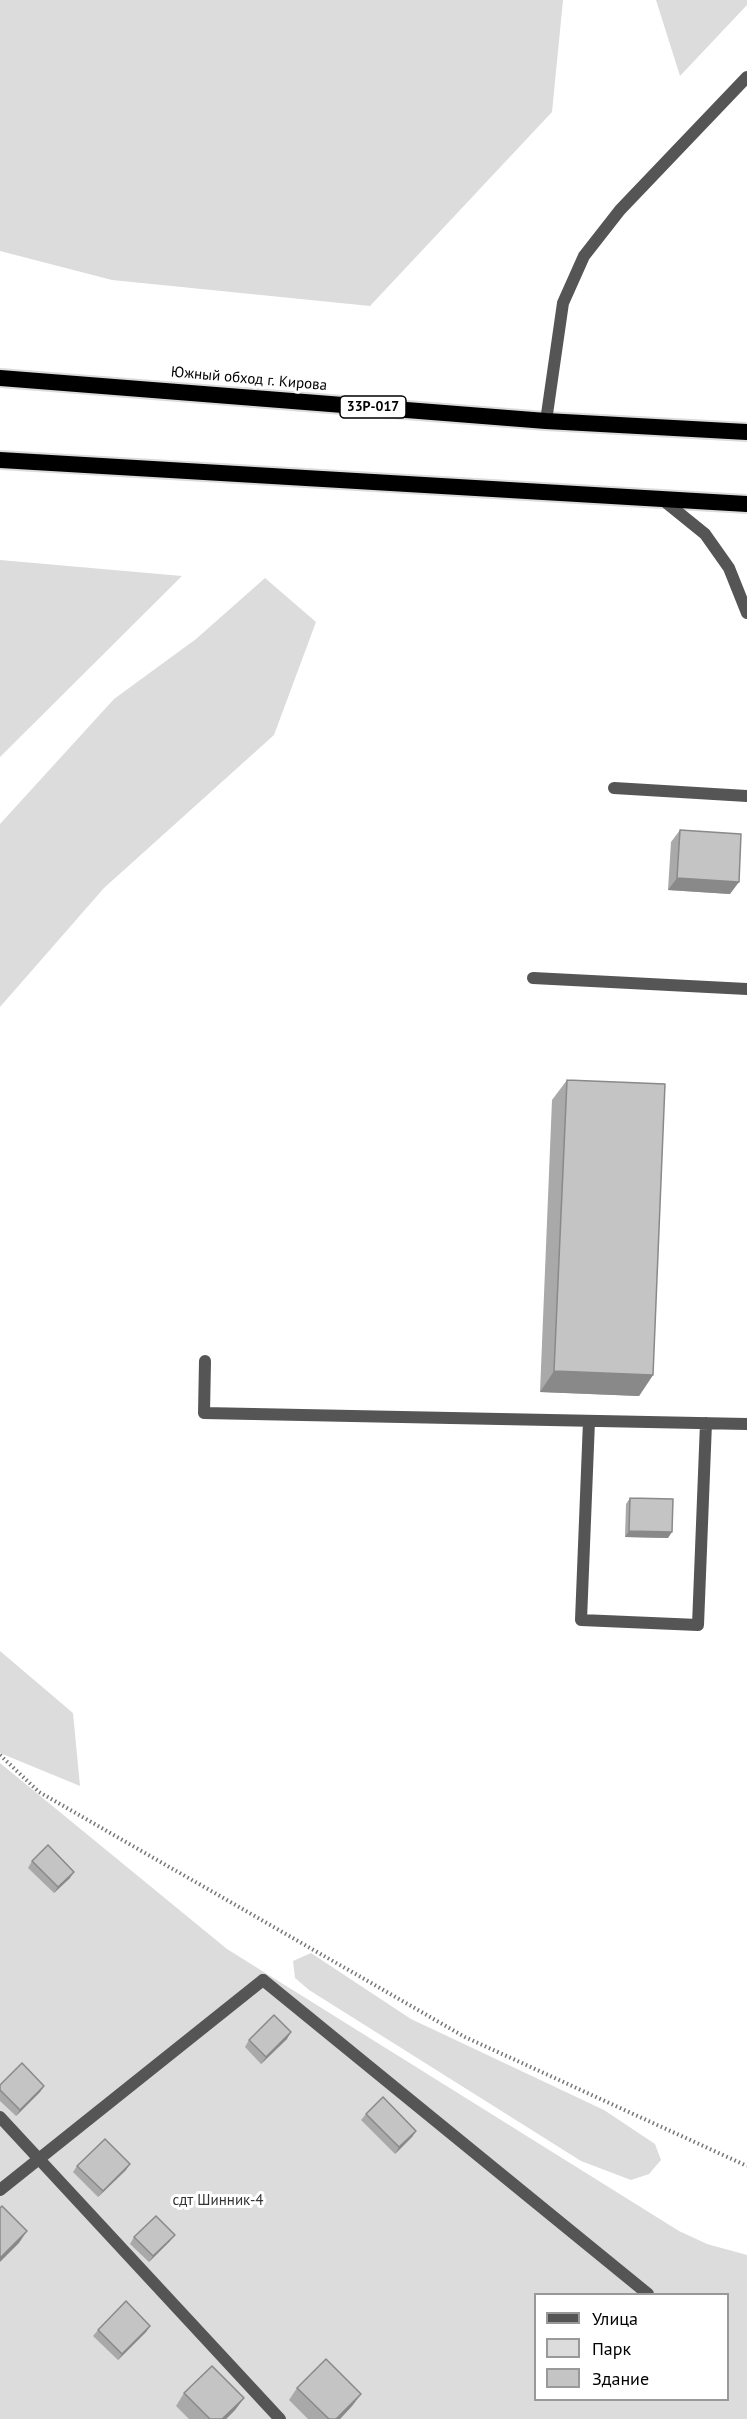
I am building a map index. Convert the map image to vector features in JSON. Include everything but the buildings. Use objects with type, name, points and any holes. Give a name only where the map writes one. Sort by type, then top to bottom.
[{"type":"highway","name":"Южный обход г. Кирова","points":[[0,378],[546,421],[747,432]]},
{"type":"highway","points":[[0,460],[747,504]]},
{"type":"street","points":[[546,421],[563,303],[584,256],[620,210],[747,77]]},
{"type":"street","points":[[663,500],[705,534],[729,568],[747,613]]},
{"type":"street","points":[[614,788],[747,796]]},
{"type":"street","points":[[533,978],[747,988]]},
{"type":"street","points":[[206,1361],[204,1413],[747,1424]]},
{"type":"street","points":[[589,1421],[581,1620],[698,1625],[706,1424]]},
{"type":"street","points":[[0,2190],[263,1980],[646,2293]]},
{"type":"street","points":[[0,2117],[280,2419]]},
{"type":"path","points":[[0,1755],[39,1791],[465,2037],[747,2166]]},
{"type":"green space","points":[[0,0],[563,0],[552,112],[370,306],[112,280],[0,251]]},
{"type":"green space","points":[[656,0],[747,0],[747,5],[680,76]]},
{"type":"green space","points":[[0,560],[182,576],[0,757]]},
{"type":"green space","points":[[265,578],[316,622],[274,735],[104,888],[0,1007],[0,824],[114,699],[196,639]]},
{"type":"green space","points":[[0,1651],[73,1713],[80,1786],[0,1753]]},
{"type":"green space","name":"сдт Шинник-4","points":[[0,1763],[227,1949],[679,2231],[707,2244],[747,2255],[747,2419],[0,2419]]},
{"type":"green space","points":[[311,1953],[411,2019],[604,2110],[655,2144],[661,2160],[649,2174],[631,2180],[581,2161],[309,1990],[295,1978],[293,1961]]}]
